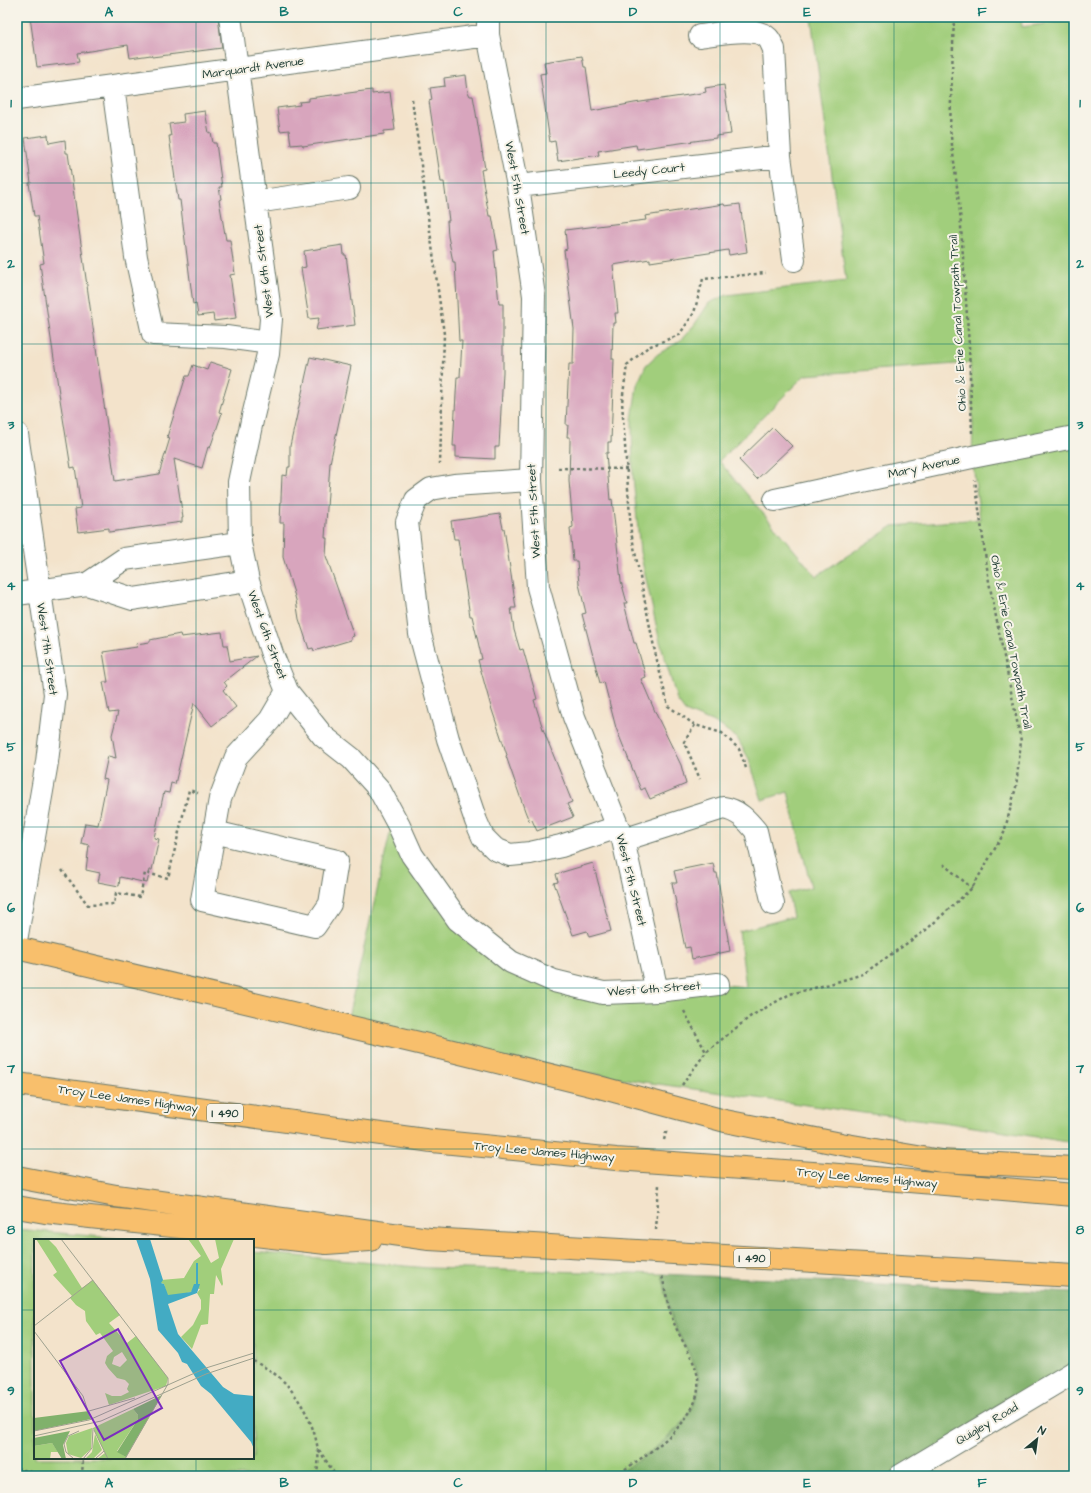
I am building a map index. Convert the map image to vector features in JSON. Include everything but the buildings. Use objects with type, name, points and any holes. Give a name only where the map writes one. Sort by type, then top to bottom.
[{"type":"highway","points":[[17,948],[600,1087],[725,1121],[841,1144],[942,1160],[1074,1168]]},
{"type":"highway","name":"Troy Lee James Highway","points":[[17,1084],[432,1141],[616,1158],[827,1174],[1074,1196]]},
{"type":"highway","name":"I 490","points":[[17,1177],[116,1196],[429,1239],[1074,1276]]},
{"type":"highway","points":[[17,1207],[45,1212],[326,1243],[385,1239],[429,1239]]},
{"type":"street","name":"West 6th Street","points":[[230,17],[271,319],[268,354],[239,482],[240,543],[248,581],[272,654],[287,691],[323,736],[351,758],[379,790],[399,826],[412,855],[458,920],[511,962],[554,981],[603,993],[657,991],[718,984]]},
{"type":"street","name":"Marquardt Avenue","points":[[17,99],[238,70],[488,26]]},
{"type":"street","name":"West 5th Street","points":[[488,26],[518,186],[534,296],[531,480],[538,587],[574,717],[621,834],[657,991]]},
{"type":"street","points":[[700,36],[746,31],[761,33],[769,39],[774,49],[780,156],[794,260]]},
{"type":"street","points":[[113,86],[136,257],[153,334],[226,337],[269,343]]},
{"type":"street","name":"Leedy Court","points":[[518,186],[780,156]]},
{"type":"street","points":[[256,202],[349,188]]},
{"type":"street","name":"West 7th Street","points":[[17,434],[55,694],[47,762],[17,935]]},
{"type":"street","name":"Mary Avenue","points":[[775,500],[972,457],[1074,437]]},
{"type":"street","points":[[531,480],[454,485],[431,489],[416,500],[407,522],[420,634],[448,739],[476,821],[483,836],[495,849],[510,855],[530,853],[621,834],[723,808],[731,809],[748,822],[756,831],[773,904]]},
{"type":"street","points":[[17,594],[87,584],[124,559],[240,543]]},
{"type":"street","points":[[87,584],[133,599],[248,581]]},
{"type":"street","points":[[214,832],[337,861],[330,904],[315,926],[202,900],[214,832],[220,799],[236,757],[270,720],[287,691]]},
{"type":"street","name":"Quigley Road","points":[[900,1476],[1074,1372]]},
{"type":"path","name":"Ohio & Erie Canal Towpath Trail","points":[[684,1007],[684,1013],[706,1052],[751,1016],[790,994],[863,974],[926,930],[972,888],[1004,834],[1016,787],[1021,741],[989,582],[972,457],[973,426],[969,338],[960,212],[950,128],[954,17]]},
{"type":"path","points":[[412,99],[444,334],[439,469]]},
{"type":"path","points":[[746,768],[740,749],[722,733],[695,725],[668,706],[655,652],[631,532],[622,402],[627,365],[648,347],[679,335],[694,313],[703,279],[766,273]]},
{"type":"path","points":[[558,468],[627,469]]},
{"type":"path","points":[[695,725],[684,742],[700,780]]},
{"type":"path","points":[[62,870],[88,905],[114,904],[116,894],[140,897],[145,873],[168,878],[189,790],[203,794]]},
{"type":"path","points":[[943,864],[972,888]]},
{"type":"path","points":[[615,1476],[657,1448],[689,1415],[697,1398],[697,1373],[673,1321]]},
{"type":"path","points":[[254,1362],[268,1369],[286,1384],[300,1403],[318,1448],[336,1476]]},
{"type":"path","points":[[316,1476],[319,1467],[318,1448]]},
{"type":"path","points":[[79,1476],[82,1476],[83,1459]]},
{"type":"path","points":[[17,1468],[44,1476]]},
{"type":"green space","points":[[811,17],[1021,17],[1022,27],[1074,20],[1074,1143],[943,1122],[863,1113],[644,1082],[440,1048],[346,1026],[394,816],[412,855],[511,962],[603,993],[718,984],[746,987],[739,931],[793,917],[788,893],[811,887],[788,792],[762,800],[749,759],[737,738],[721,726],[685,711],[677,700],[659,638],[640,552],[633,476],[632,420],[637,385],[646,365],[658,354],[680,341],[695,324],[709,303],[727,295],[846,281]],"holes":[[[970,363],[973,426],[972,457],[980,519],[893,526],[816,576],[719,461],[805,375]]]},
{"type":"green space","points":[[17,1229],[123,1239],[34,1239],[34,1459],[254,1459],[254,1252],[427,1268],[662,1274],[673,1322],[697,1372],[698,1389],[694,1404],[685,1419],[658,1446],[615,1476],[17,1476]]},
{"type":"green space","points":[[662,1274],[1074,1293],[1074,1372],[900,1476],[615,1476],[658,1446],[672,1433],[685,1419],[694,1404],[698,1389],[697,1372],[673,1322]]}]
